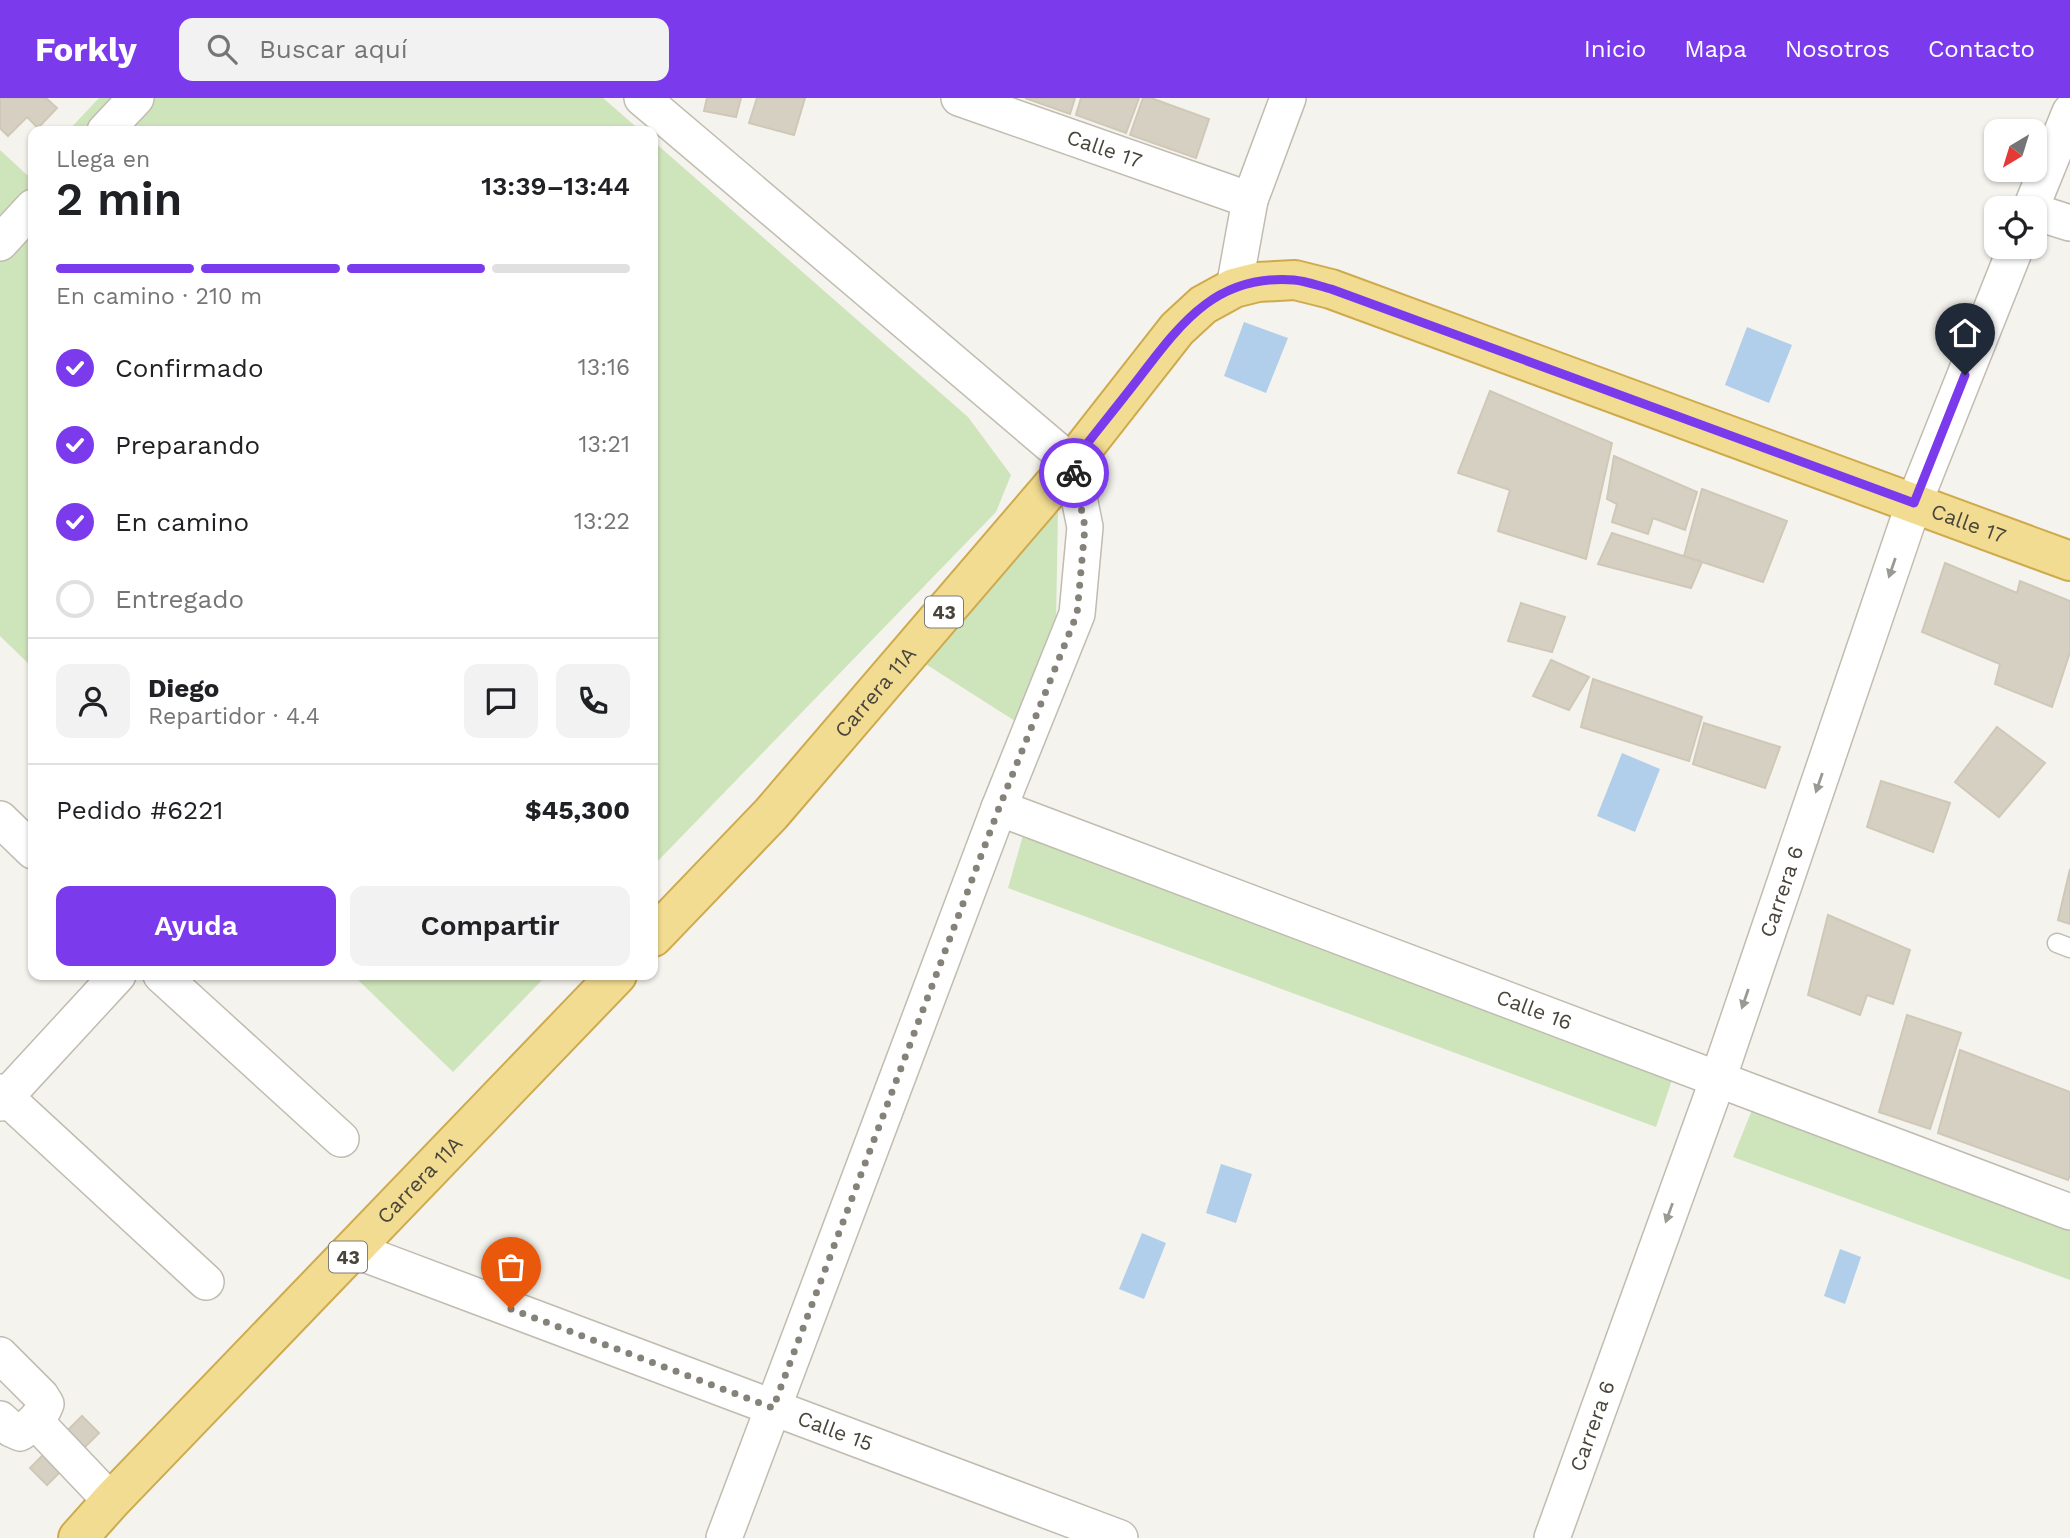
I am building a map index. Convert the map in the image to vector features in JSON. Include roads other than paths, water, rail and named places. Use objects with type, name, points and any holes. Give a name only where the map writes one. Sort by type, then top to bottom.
[{"type":"highway","name":"Calle 17","points":[[1234,288],[1258,282],[1295,280],[1331,289],[2070,561]]},
{"type":"highway","name":"Carrera 11A","points":[[658,932],[771,814],[1072,463],[1177,329],[1203,305],[1234,288]]},
{"type":"highway","name":"Carrera 11A","points":[[78,1538],[612,980]]},
{"type":"street","points":[[109,126],[136,98]]},
{"type":"street","points":[[642,98],[1072,463],[1085,527],[1077,614],[999,808],[724,1538]]},
{"type":"street","name":"Calle 17","points":[[959,98],[1250,200]]},
{"type":"street","points":[[1234,288],[1250,200],[1288,98]]},
{"type":"street","points":[[2038,196],[2070,112]]},
{"type":"street","points":[[0,243],[28,213]]},
{"type":"street","points":[[2047,215],[2070,223]]},
{"type":"street","name":"Carrera 6","points":[[1552,1538],[1718,1079],[1914,503],[2011,259]]},
{"type":"street","name":"Calle 16","points":[[999,808],[2070,1212]]},
{"type":"street","points":[[0,818],[28,846]]},
{"type":"street","points":[[113,980],[2,1097],[206,1282]]},
{"type":"street","points":[[167,980],[341,1139]]},
{"type":"street","name":"Calle 15","points":[[354,1250],[1120,1538]]},
{"type":"street","points":[[0,1355],[46,1404],[35,1421],[20,1433],[0,1419]]},
{"type":"street","points":[[35,1421],[111,1501]]},
{"type":"water","points":[[1244,322],[1288,338],[1266,393],[1224,376]]},
{"type":"water","points":[[1747,327],[1792,345],[1769,403],[1725,385]]},
{"type":"water","points":[[1622,753],[1660,769],[1635,832],[1597,816]]},
{"type":"water","points":[[1221,1164],[1252,1174],[1236,1223],[1206,1213]]},
{"type":"water","points":[[1142,1233],[1166,1243],[1144,1299],[1119,1289]]},
{"type":"water","points":[[1840,1249],[1861,1257],[1845,1304],[1824,1296]]}]
